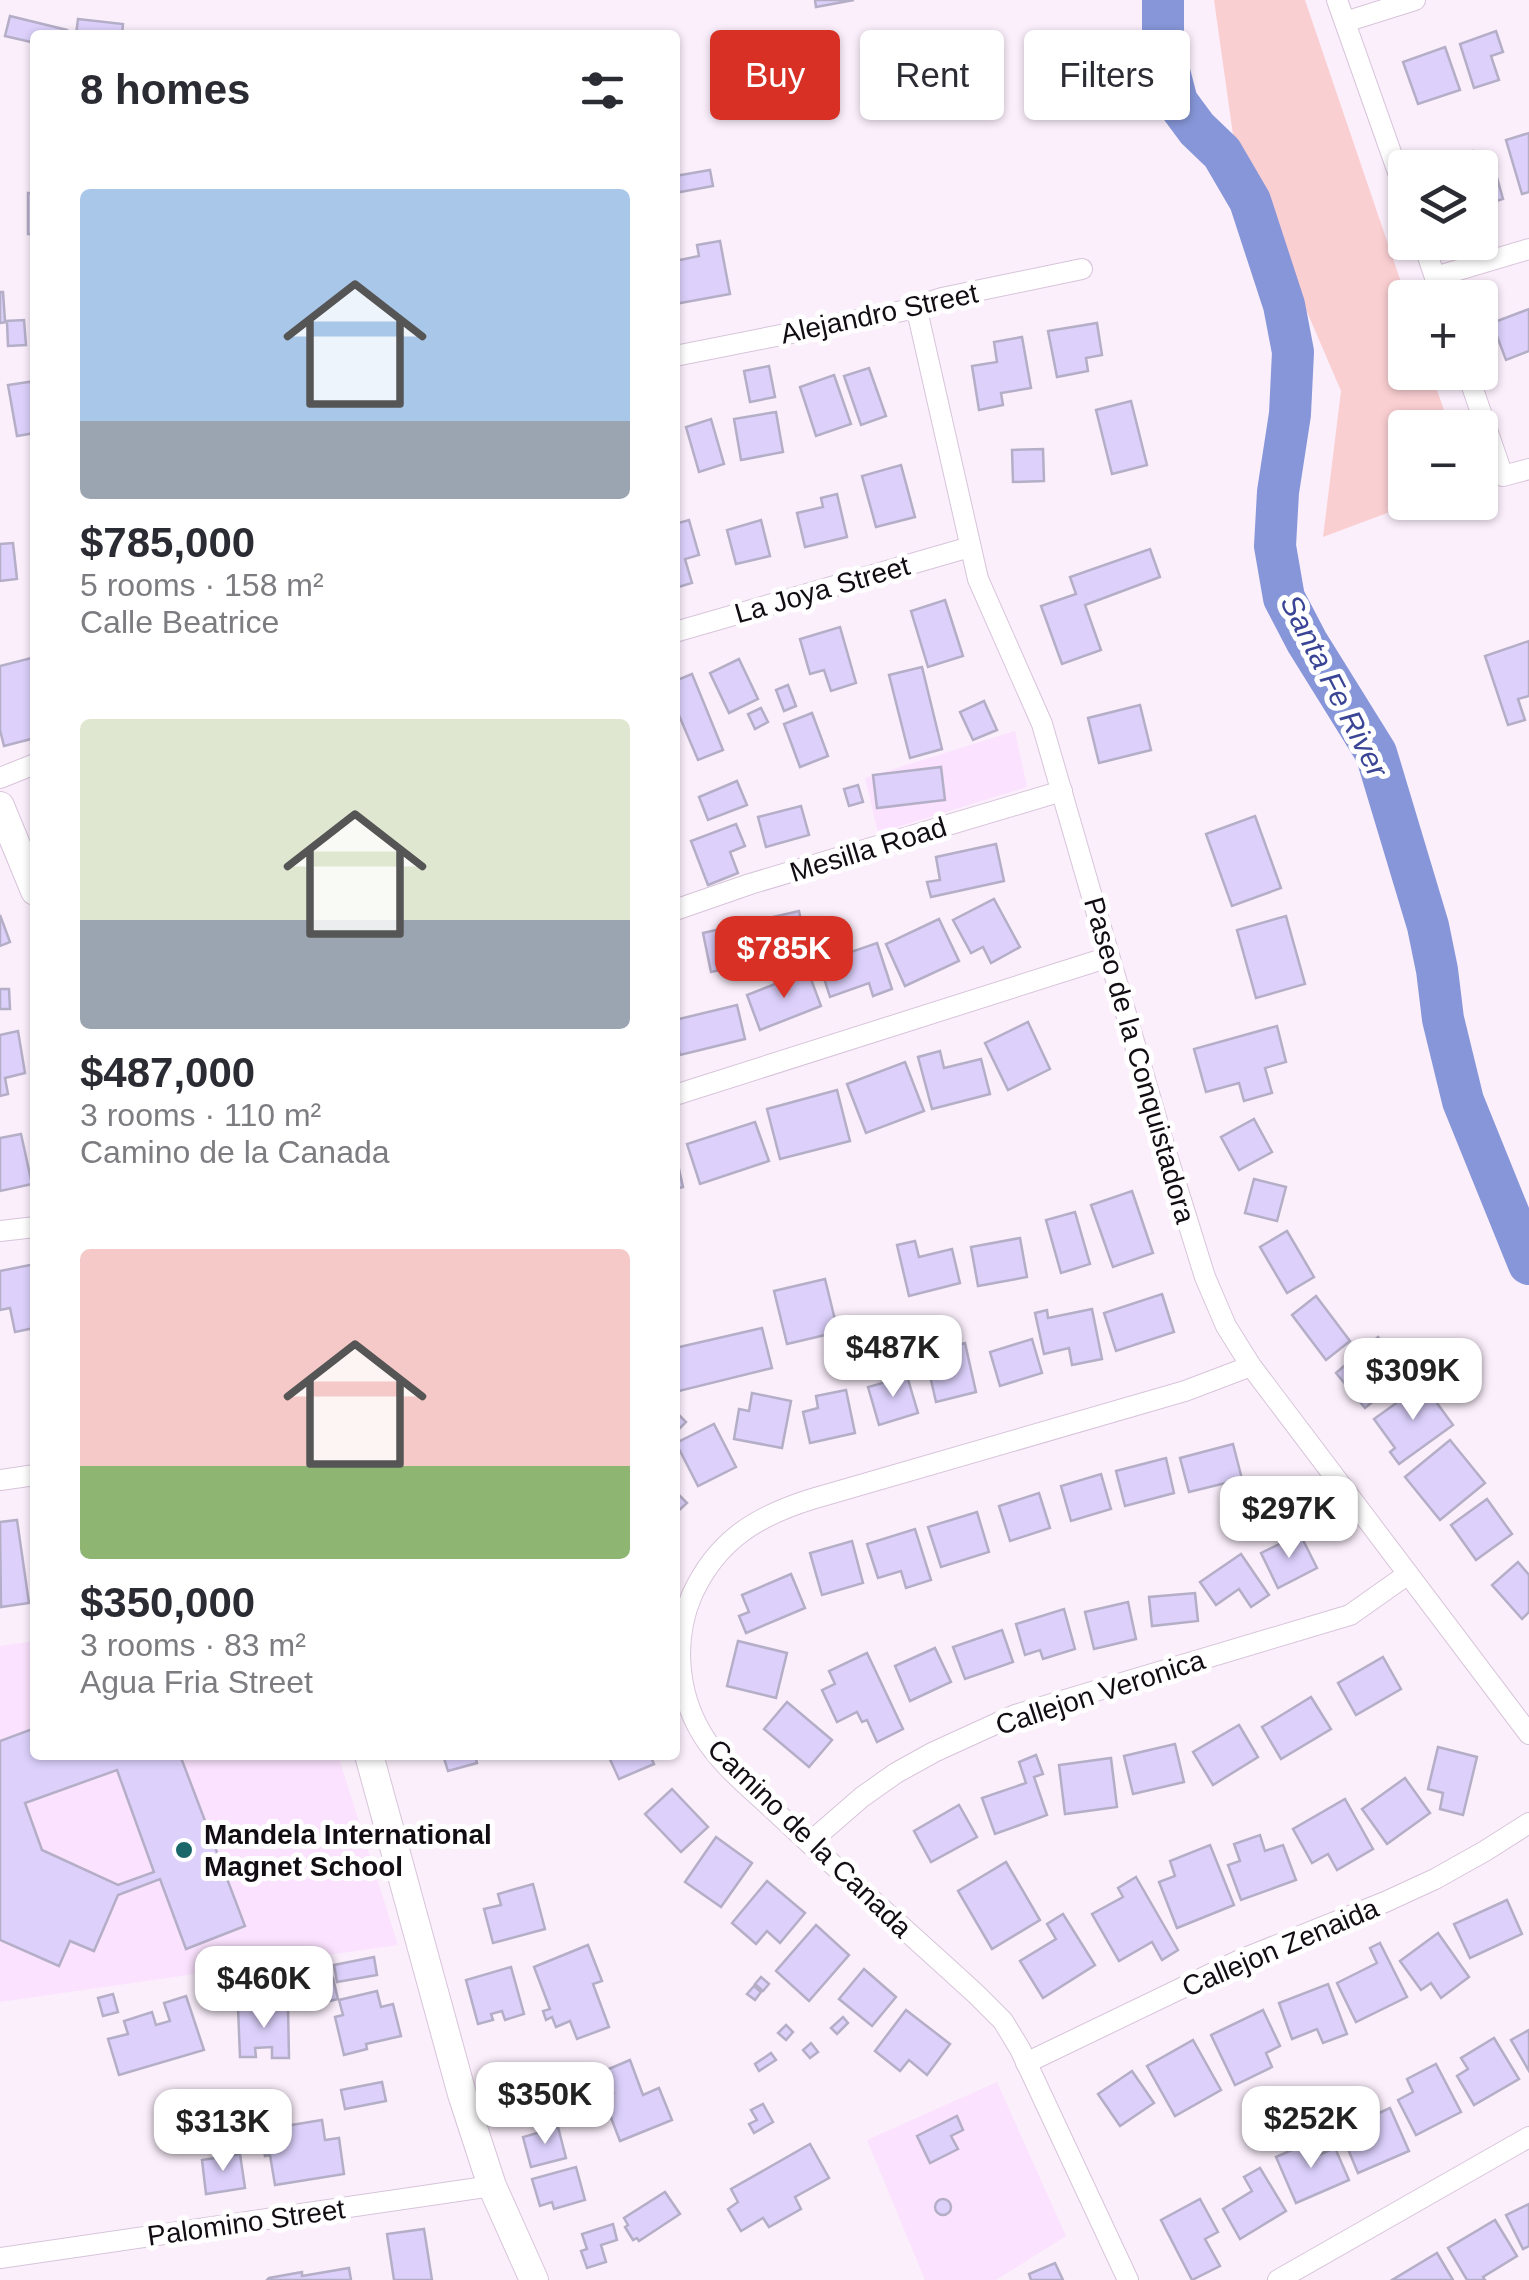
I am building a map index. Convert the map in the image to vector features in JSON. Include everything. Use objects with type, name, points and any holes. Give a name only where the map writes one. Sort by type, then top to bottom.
[{"type":"street","points":[[1338,0],[1390,150]]},
{"type":"street","points":[[1345,22],[1415,0]]},
{"type":"street","points":[[1457,280],[1529,249]]},
{"type":"street","name":"Alejandro Street","points":[[680,355],[1082,269]]},
{"type":"street","name":"Paseo de la Conquistadora","points":[[916,306],[981,587],[1042,724],[1184,1212],[1226,1326],[1251,1366],[1529,1734]]},
{"type":"street","points":[[1474,390],[1502,476],[1529,469]]},
{"type":"street","name":"La Joya Street","points":[[680,631],[970,547]]},
{"type":"street","points":[[0,778],[30,766]]},
{"type":"street","name":"Mesilla Road","points":[[680,908],[1062,792]]},
{"type":"street","points":[[0,806],[30,879]]},
{"type":"street","points":[[680,1093],[1109,957]]},
{"type":"street","points":[[0,1231],[30,1228]]},
{"type":"street","name":"Camino de la Canada","points":[[1128,2280],[1012,2035],[992,2008],[714,1752],[696,1722],[684,1688],[680,1665],[683,1621],[700,1579],[730,1540],[747,1526],[789,1506],[1186,1391],[1251,1366]]},
{"type":"street","points":[[0,1480],[30,1476]]},
{"type":"street","name":"Callejon Veronica","points":[[809,1843],[877,1785],[966,1737],[1015,1716],[1350,1615],[1408,1574]]},
{"type":"street","points":[[371,1760],[462,2094],[492,2186],[534,2280]]},
{"type":"street","name":"Callejon Zenaida","points":[[1026,2063],[1240,1960],[1422,1885],[1529,1823]]},
{"type":"street","points":[[1278,2280],[1529,2138]]},
{"type":"street","name":"Palomino Street","points":[[0,2258],[492,2186]]},
{"type":"shaded area","points":[[1214,0],[1305,0],[1388,244],[1388,260],[1393,260],[1400,280],[1388,280],[1388,390],[1437,390],[1444,410],[1388,410],[1388,513],[1323,537],[1341,391],[1234,142]]},
{"type":"shaded area","points":[[1015,731],[1027,787],[878,833],[865,778]]},
{"type":"shaded area","name":"Mandela International Magnet School","points":[[30,1642],[30,1760],[340,1760],[398,1945],[0,2002],[0,1646]]},
{"type":"shaded area","points":[[997,2082],[1066,2236],[996,2280],[925,2280],[867,2140]]},
{"type":"building","points":[[815,0],[854,0],[816,7]]},
{"type":"building","points":[[10,16],[67,30],[30,30],[30,42],[5,36]]},
{"type":"building","points":[[78,19],[123,24],[122,30],[77,30]]},
{"type":"building","points":[[1496,31],[1503,52],[1491,56],[1499,80],[1474,88],[1460,44]]},
{"type":"building","points":[[1445,47],[1460,90],[1418,104],[1403,62]]},
{"type":"building","points":[[1529,133],[1529,192],[1522,194],[1506,140]]},
{"type":"building","points":[[710,170],[713,186],[680,192],[680,175]]},
{"type":"building","points":[[28,193],[30,193],[30,234]]},
{"type":"building","points":[[720,241],[730,294],[680,303],[680,260],[699,256],[697,245]]},
{"type":"building","points":[[0,292],[5,321],[24,320],[26,345],[8,346],[7,322],[0,323]]},
{"type":"building","points":[[1529,309],[1529,351],[1506,360],[1498,339],[1498,321]]},
{"type":"building","points":[[1097,323],[1102,355],[1086,358],[1088,371],[1057,377],[1048,331]]},
{"type":"building","points":[[1022,337],[1031,388],[1001,393],[1003,405],[979,410],[972,366],[997,362],[994,342]]},
{"type":"building","points":[[769,366],[775,397],[750,402],[744,371]]},
{"type":"building","points":[[869,368],[886,416],[861,425],[844,376]]},
{"type":"building","points":[[834,375],[851,424],[816,436],[800,387]]},
{"type":"building","points":[[30,382],[30,434],[17,436],[8,385]]},
{"type":"building","points":[[1131,401],[1147,465],[1112,474],[1096,410]]},
{"type":"building","points":[[776,412],[783,452],[741,460],[734,419]]},
{"type":"building","points":[[711,419],[724,464],[699,472],[686,427]]},
{"type":"building","points":[[1043,449],[1044,481],[1013,482],[1012,450]]},
{"type":"building","points":[[901,465],[915,517],[876,527],[862,476]]},
{"type":"building","points":[[837,494],[847,537],[805,547],[797,513],[823,507],[821,498]]},
{"type":"building","points":[[689,520],[699,555],[685,559],[692,583],[680,587],[680,523]]},
{"type":"building","points":[[761,520],[770,556],[736,564],[727,530]]},
{"type":"building","points":[[13,543],[17,579],[0,581],[0,544]]},
{"type":"building","points":[[1150,549],[1160,577],[1085,605],[1101,650],[1062,664],[1041,606],[1076,594],[1070,577]]},
{"type":"building","points":[[945,600],[963,656],[928,667],[911,611]]},
{"type":"building","points":[[840,627],[856,683],[831,691],[824,670],[810,674],[800,639]]},
{"type":"building","points":[[1529,641],[1529,696],[1518,699],[1525,720],[1508,725],[1485,656]]},
{"type":"building","points":[[30,658],[30,739],[4,746],[0,730],[0,666]]},
{"type":"building","points":[[739,659],[758,699],[729,713],[710,673]]},
{"type":"building","points":[[922,667],[942,749],[910,758],[889,675]]},
{"type":"building","points":[[692,674],[723,750],[698,760],[680,718],[680,679]]},
{"type":"building","points":[[788,685],[796,706],[784,711],[776,690]]},
{"type":"building","points":[[984,701],[997,730],[973,740],[960,712]]},
{"type":"building","points":[[1140,705],[1151,750],[1099,763],[1088,718]]},
{"type":"building","points":[[761,708],[768,722],[755,729],[748,714]]},
{"type":"building","points":[[812,713],[828,756],[800,767],[784,724]]},
{"type":"building","points":[[941,767],[945,800],[877,808],[873,775]]},
{"type":"building","points":[[737,781],[747,805],[708,820],[699,797]]},
{"type":"building","points":[[858,785],[863,802],[849,806],[844,789]]},
{"type":"building","points":[[801,806],[809,835],[766,847],[758,817]]},
{"type":"building","points":[[1255,816],[1281,888],[1232,906],[1206,834]]},
{"type":"building","points":[[736,824],[745,846],[730,852],[738,873],[708,885],[691,841]]},
{"type":"building","points":[[996,844],[1004,881],[931,897],[927,882],[940,880],[936,857]]},
{"type":"building","points":[[994,899],[1020,947],[991,963],[983,947],[971,953],[953,920]]},
{"type":"building","points":[[799,911],[807,950],[711,972],[703,933]]},
{"type":"building","points":[[0,915],[10,942],[0,946]]},
{"type":"building","points":[[1286,916],[1305,984],[1256,998],[1237,930]]},
{"type":"building","points":[[939,919],[959,961],[905,986],[886,944]]},
{"type":"building","points":[[877,943],[892,989],[873,996],[869,983],[830,997],[819,963]]},
{"type":"building","points":[[808,971],[821,1006],[760,1030],[747,995]]},
{"type":"building","points":[[0,989],[9,989],[10,1009],[0,1009]]},
{"type":"building","points":[[737,1005],[745,1039],[680,1055],[680,1019]]},
{"type":"building","points":[[1028,1022],[1050,1069],[1008,1090],[985,1043]]},
{"type":"building","points":[[1277,1026],[1286,1062],[1265,1068],[1272,1093],[1244,1101],[1239,1083],[1206,1092],[1194,1049]]},
{"type":"building","points":[[18,1031],[25,1073],[5,1078],[8,1094],[0,1096],[0,1035]]},
{"type":"building","points":[[940,1051],[944,1068],[981,1059],[990,1094],[932,1109],[918,1057]]},
{"type":"building","points":[[905,1062],[924,1111],[866,1133],[847,1084]]},
{"type":"building","points":[[837,1090],[850,1141],[780,1159],[767,1109]]},
{"type":"building","points":[[1254,1119],[1272,1152],[1239,1170],[1221,1137]]},
{"type":"building","points":[[755,1122],[769,1161],[700,1184],[687,1144]]},
{"type":"building","points":[[21,1134],[30,1184],[0,1191],[0,1138]]},
{"type":"building","points":[[1254,1179],[1286,1187],[1277,1221],[1245,1213]]},
{"type":"building","points":[[1132,1191],[1153,1253],[1113,1267],[1091,1205]]},
{"type":"building","points":[[1075,1212],[1090,1264],[1061,1273],[1046,1220]]},
{"type":"building","points":[[1287,1231],[1314,1277],[1287,1293],[1260,1247]]},
{"type":"building","points":[[1020,1238],[1027,1277],[978,1286],[971,1247]]},
{"type":"building","points":[[915,1241],[919,1257],[952,1249],[960,1283],[909,1296],[897,1245]]},
{"type":"building","points":[[30,1265],[30,1329],[15,1332],[10,1308],[0,1310],[0,1271]]},
{"type":"building","points":[[825,1279],[838,1332],[787,1344],[774,1291]]},
{"type":"building","points":[[1162,1294],[1174,1332],[1116,1351],[1104,1313]]},
{"type":"building","points":[[1316,1296],[1350,1341],[1326,1360],[1292,1315]]},
{"type":"building","points":[[1092,1309],[1102,1359],[1072,1365],[1069,1348],[1044,1354],[1035,1313],[1047,1310],[1048,1318]]},
{"type":"building","points":[[762,1328],[772,1368],[680,1391],[680,1347]]},
{"type":"building","points":[[1378,1337],[1408,1373],[1365,1408],[1336,1373]]},
{"type":"building","points":[[1032,1339],[1042,1373],[1000,1386],[990,1352]]},
{"type":"building","points":[[965,1343],[976,1392],[936,1402],[928,1367],[946,1362],[943,1349]]},
{"type":"building","points":[[907,1376],[918,1413],[879,1425],[868,1387]]},
{"type":"building","points":[[1423,1384],[1453,1425],[1399,1464],[1390,1452],[1395,1448],[1374,1419]]},
{"type":"building","points":[[846,1390],[855,1433],[810,1443],[803,1412],[818,1408],[816,1396]]},
{"type":"building","points":[[752,1393],[791,1401],[782,1448],[734,1439],[739,1409],[749,1411]]},
{"type":"building","points":[[714,1424],[736,1467],[698,1486],[680,1451],[680,1441]]},
{"type":"building","points":[[1450,1440],[1485,1483],[1440,1520],[1405,1477]]},
{"type":"building","points":[[1233,1444],[1242,1479],[1189,1492],[1180,1458]]},
{"type":"building","points":[[1166,1458],[1174,1493],[1125,1506],[1116,1471]]},
{"type":"building","points":[[1101,1474],[1111,1509],[1071,1521],[1061,1486]]},
{"type":"building","points":[[1039,1493],[1050,1528],[1010,1541],[999,1506]]},
{"type":"building","points":[[1487,1499],[1512,1534],[1476,1560],[1451,1525]]},
{"type":"building","points":[[977,1512],[989,1552],[941,1567],[928,1527]]},
{"type":"building","points":[[17,1520],[29,1603],[1,1607],[0,1522]]},
{"type":"building","points":[[915,1529],[931,1580],[906,1588],[901,1571],[878,1578],[867,1544]]},
{"type":"building","points":[[1300,1534],[1317,1568],[1278,1588],[1261,1553]]},
{"type":"building","points":[[852,1541],[863,1583],[822,1595],[810,1553]]},
{"type":"building","points":[[1241,1554],[1269,1595],[1251,1607],[1239,1589],[1216,1605],[1200,1582]]},
{"type":"building","points":[[1518,1562],[1529,1575],[1529,1612],[1522,1619],[1492,1585]]},
{"type":"building","points":[[791,1574],[805,1608],[746,1633],[739,1616],[749,1612],[742,1595]]},
{"type":"building","points":[[1195,1593],[1198,1621],[1152,1626],[1149,1597]]},
{"type":"building","points":[[1128,1602],[1136,1639],[1094,1649],[1085,1612]]},
{"type":"building","points":[[1064,1609],[1075,1649],[1043,1659],[1040,1650],[1025,1655],[1016,1624]]},
{"type":"building","points":[[1002,1630],[1013,1662],[965,1679],[953,1647]]},
{"type":"building","points":[[738,1641],[787,1653],[776,1698],[727,1686]]},
{"type":"building","points":[[935,1648],[951,1682],[910,1701],[895,1666]]},
{"type":"building","points":[[867,1653],[903,1729],[877,1742],[867,1720],[862,1722],[857,1712],[837,1722],[822,1690],[835,1684],[829,1671]]},
{"type":"building","points":[[1383,1657],[1401,1689],[1356,1715],[1338,1683]]},
{"type":"building","points":[[1311,1697],[1331,1729],[1281,1759],[1262,1727]]},
{"type":"building","points":[[787,1702],[832,1740],[809,1767],[764,1729]]},
{"type":"building","points":[[1239,1725],[1258,1757],[1213,1785],[1193,1752]]},
{"type":"building","points":[[30,1730],[30,1760],[182,1760],[245,1926],[186,1949],[160,1879],[118,1895],[94,1951],[70,1941],[59,1966],[0,1940],[0,1741]],"holes":[[[117,1770],[154,1872],[118,1885],[42,1850],[25,1803]]]},
{"type":"building","points":[[1175,1744],[1184,1782],[1133,1794],[1124,1756]]},
{"type":"building","points":[[1438,1747],[1477,1757],[1463,1815],[1440,1809],[1443,1793],[1428,1789]]},
{"type":"building","points":[[1036,1755],[1043,1774],[1034,1777],[1047,1815],[995,1834],[982,1798],[1026,1783],[1019,1762]]},
{"type":"building","points":[[1111,1758],[1117,1807],[1065,1814],[1059,1765]]},
{"type":"building","points":[[445,1760],[476,1760],[477,1763],[448,1771]]},
{"type":"building","points":[[610,1760],[652,1760],[654,1764],[619,1779]]},
{"type":"building","points":[[1405,1778],[1430,1813],[1387,1844],[1362,1809]]},
{"type":"building","points":[[672,1789],[708,1827],[681,1852],[645,1814]]},
{"type":"building","points":[[1345,1799],[1373,1849],[1337,1870],[1328,1854],[1312,1863],[1293,1829]]},
{"type":"building","points":[[959,1805],[977,1837],[931,1862],[914,1831]]},
{"type":"building","points":[[1260,1835],[1265,1851],[1283,1845],[1296,1880],[1241,1900],[1228,1865],[1240,1861],[1234,1844]]},
{"type":"building","points":[[716,1837],[752,1863],[721,1907],[685,1882]]},
{"type":"building","points":[[1210,1845],[1234,1905],[1177,1928],[1159,1882],[1175,1876],[1170,1861]]},
{"type":"building","points":[[1006,1862],[1040,1920],[992,1949],[958,1891]]},
{"type":"building","points":[[1136,1877],[1178,1950],[1162,1960],[1152,1942],[1119,1961],[1092,1914],[1123,1897],[1118,1888]]},
{"type":"building","points":[[767,1881],[805,1913],[780,1943],[767,1931],[756,1944],[732,1923]]},
{"type":"building","points":[[533,1884],[545,1929],[493,1943],[484,1909],[501,1905],[498,1894]]},
{"type":"building","points":[[1507,1900],[1522,1934],[1470,1958],[1454,1924]]},
{"type":"building","points":[[1063,1914],[1095,1965],[1043,1998],[1020,1961],[1056,1939],[1047,1924]]},
{"type":"building","points":[[816,1925],[849,1955],[809,2001],[776,1971]]},
{"type":"building","points":[[1438,1933],[1469,1977],[1441,1998],[1431,1983],[1421,1990],[1400,1961]]},
{"type":"building","points":[[1380,1943],[1407,1997],[1356,2022],[1337,1983],[1377,1963],[1370,1948]]},
{"type":"building","points":[[588,1945],[602,1981],[593,1984],[609,2027],[577,2039],[570,2021],[556,2027],[552,2017],[546,2020],[543,2011],[550,2009],[534,1967]]},
{"type":"building","points":[[374,1957],[377,1975],[337,1982],[334,1965]]},
{"type":"building","points":[[327,1960],[330,1974],[306,1979],[302,1963]]},
{"type":"building","points":[[511,1967],[524,2014],[505,2020],[502,2011],[491,2014],[493,2020],[478,2024],[466,1980]]},
{"type":"building","points":[[864,1969],[896,1997],[872,2026],[839,1999]]},
{"type":"building","points":[[761,1977],[769,1984],[763,1991],[755,1984]]},
{"type":"building","points":[[333,1978],[338,1999],[313,2005],[308,1985]]},
{"type":"building","points":[[1328,1984],[1347,2034],[1323,2043],[1317,2029],[1292,2039],[1279,2003]]},
{"type":"building","points":[[754,1986],[761,1992],[755,2000],[747,1994]]},
{"type":"building","points":[[377,1991],[381,2007],[393,2004],[401,2036],[366,2044],[367,2049],[344,2055],[335,2017],[343,2015],[339,2000]]},
{"type":"building","points":[[113,1994],[118,2012],[103,2016],[98,1998]]},
{"type":"building","points":[[186,1996],[204,2050],[119,2075],[108,2039],[128,2034],[124,2021],[152,2012],[156,2025],[170,2021],[164,2003]]},
{"type":"building","points":[[288,2007],[289,2058],[272,2058],[272,2047],[255,2048],[256,2057],[240,2057],[238,2008]]},
{"type":"building","points":[[906,2010],[950,2044],[927,2075],[909,2060],[900,2071],[875,2051]]},
{"type":"building","points":[[1263,2010],[1280,2046],[1266,2053],[1272,2067],[1235,2085],[1211,2035]]},
{"type":"building","points":[[843,2017],[848,2023],[837,2034],[831,2028]]},
{"type":"building","points":[[786,2025],[793,2032],[786,2040],[778,2033]]},
{"type":"building","points":[[1529,2030],[1529,2071],[1511,2040]]},
{"type":"building","points":[[1494,2038],[1519,2079],[1474,2105],[1457,2076],[1468,2069],[1461,2058]]},
{"type":"building","points":[[1193,2040],[1221,2090],[1175,2116],[1147,2066]]},
{"type":"building","points":[[811,2043],[818,2052],[810,2058],[803,2050]]},
{"type":"building","points":[[771,2053],[776,2060],[759,2071],[755,2064]]},
{"type":"building","points":[[630,2060],[643,2095],[659,2088],[672,2120],[620,2141],[603,2097],[613,2093],[604,2071]]},
{"type":"building","points":[[1436,2064],[1461,2112],[1416,2135],[1398,2100],[1413,2092],[1407,2079]]},
{"type":"building","points":[[1132,2071],[1154,2103],[1120,2126],[1098,2094]]},
{"type":"building","points":[[540,2077],[549,2105],[517,2115],[508,2088]]},
{"type":"building","points":[[382,2082],[386,2101],[345,2109],[341,2090]]},
{"type":"building","points":[[763,2104],[773,2122],[754,2133],[749,2124],[757,2120],[751,2110]]},
{"type":"building","points":[[1390,2108],[1409,2151],[1358,2173],[1345,2142],[1373,2130],[1368,2118]]},
{"type":"building","points":[[957,2116],[963,2130],[951,2136],[958,2149],[930,2163],[917,2136]]},
{"type":"building","points":[[322,2120],[325,2140],[339,2138],[344,2174],[275,2185],[261,2130]]},
{"type":"building","points":[[558,2127],[566,2158],[531,2167],[523,2137]]},
{"type":"building","points":[[1310,2142],[1316,2156],[1335,2148],[1349,2180],[1296,2203],[1276,2157]]},
{"type":"building","points":[[810,2144],[829,2178],[795,2197],[801,2209],[769,2227],[763,2218],[741,2231],[728,2209],[738,2202],[731,2189]]},
{"type":"building","points":[[240,2154],[245,2188],[206,2194],[202,2160]]},
{"type":"building","points":[[576,2167],[585,2200],[554,2209],[552,2202],[540,2206],[532,2179]]},
{"type":"building","points":[[1260,2168],[1286,2211],[1240,2239],[1223,2209],[1252,2191],[1244,2177]]},
{"type":"building","points":[[665,2192],[680,2214],[639,2241],[633,2240],[624,2218]]},
{"type":"building","points":[[943,2199],[951,2207],[943,2215],[935,2207]]},
{"type":"building","points":[[1200,2199],[1218,2232],[1205,2239],[1220,2266],[1192,2280],[1161,2220]]},
{"type":"building","points":[[1529,2204],[1529,2246],[1523,2249],[1506,2215]]},
{"type":"building","points":[[1495,2220],[1517,2256],[1483,2277],[1485,2280],[1467,2280],[1448,2248]]},
{"type":"building","points":[[613,2224],[617,2240],[601,2245],[606,2262],[587,2268],[581,2251],[587,2249],[582,2234]]},
{"type":"building","points":[[424,2229],[432,2280],[394,2280],[387,2234]]},
{"type":"building","points":[[1437,2253],[1453,2280],[1392,2280]]},
{"type":"building","points":[[1055,2263],[1063,2280],[1031,2280],[1029,2274]]},
{"type":"building","points":[[349,2268],[351,2280],[267,2280],[302,2272],[302,2276]]},
{"type":"waterway","name":"Santa Fe River","points":[[1163,0],[1163,48],[1177,102],[1222,153],[1250,201],[1284,305],[1293,352],[1275,546],[1284,598],[1376,753],[1428,926],[1443,1019],[1463,1101],[1529,1264]]},
{"type":"place","name":"Mandela International Magnet School","points":[[184,1850]]}]
